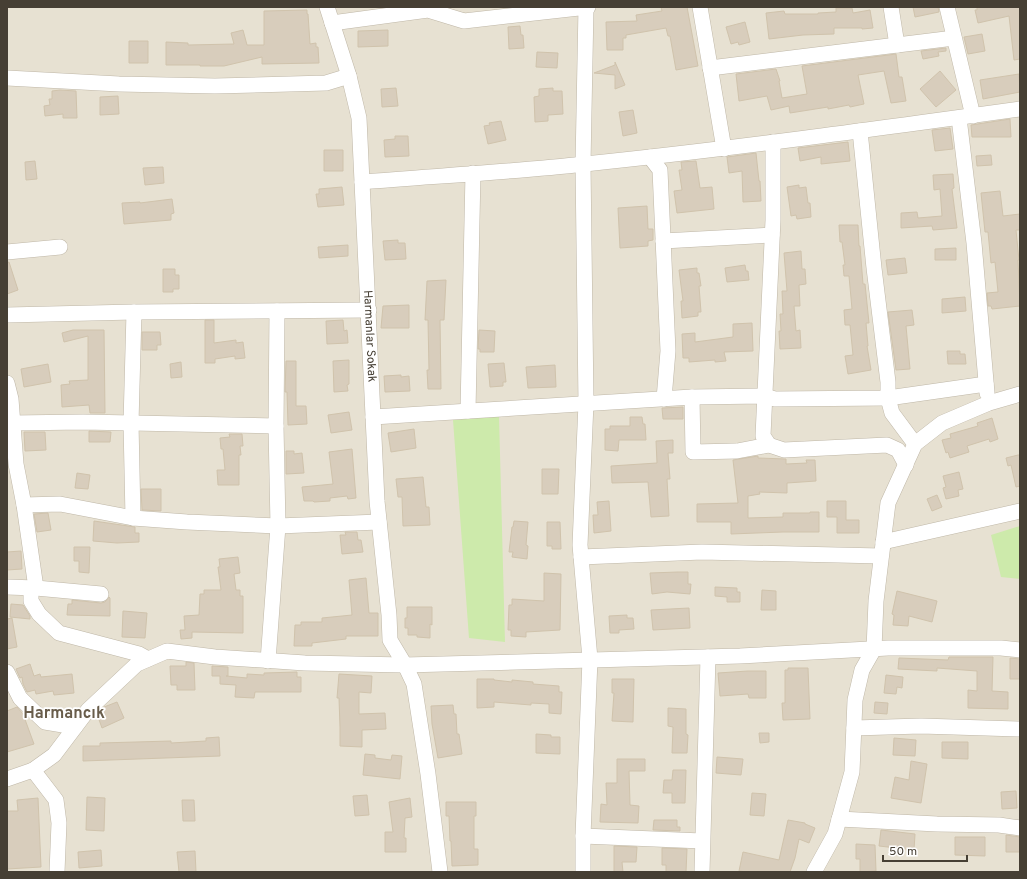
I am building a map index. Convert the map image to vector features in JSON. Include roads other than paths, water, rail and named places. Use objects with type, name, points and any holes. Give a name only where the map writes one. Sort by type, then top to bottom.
[{"type":"street","name":"Harmanlar Sokak","points":[[327,7],[349,76],[359,118],[377,501],[389,615],[390,640],[406,665],[414,684],[428,774],[440,872]]},
{"type":"street","points":[[332,23],[428,10],[437,10],[464,21],[586,7],[583,164],[586,403],[580,545],[590,659],[583,872]]},
{"type":"street","points":[[700,7],[724,149]]},
{"type":"street","points":[[891,7],[897,45]]},
{"type":"street","points":[[947,7],[954,38],[966,117],[974,243],[986,384],[989,403]]},
{"type":"street","points":[[710,68],[954,38]]},
{"type":"street","points":[[7,78],[119,84],[215,86],[326,83],[349,76]]},
{"type":"street","points":[[362,182],[583,164],[724,149],[1020,109]]},
{"type":"street","points":[[860,131],[874,268],[888,382],[888,398],[892,413],[915,444]]},
{"type":"street","points":[[769,445],[762,436],[772,235],[773,142]]},
{"type":"street","points":[[650,157],[660,170],[668,351],[664,399]]},
{"type":"street","points":[[468,411],[473,173]]},
{"type":"street","points":[[663,241],[772,235]]},
{"type":"street","points":[[7,252],[60,247]]},
{"type":"street","points":[[7,315],[134,312],[369,310]]},
{"type":"street","points":[[268,661],[278,526],[276,426],[277,311]]},
{"type":"street","points":[[133,518],[131,423],[134,312]]},
{"type":"street","points":[[7,383],[11,399],[16,464],[13,482],[24,505],[33,588],[31,601],[39,614],[60,633],[139,654],[148,659]]},
{"type":"street","points":[[373,417],[692,397],[764,396],[775,399],[888,398],[986,384]]},
{"type":"street","points":[[814,872],[835,834],[852,772],[855,700],[862,670],[874,648],[876,601],[888,503],[915,444],[942,423],[989,403],[1020,394]]},
{"type":"street","points":[[692,397],[693,452],[737,451],[769,445],[784,450],[887,445],[898,450],[906,465]]},
{"type":"street","points":[[13,423],[131,423],[276,426]]},
{"type":"street","points":[[24,505],[60,504],[133,518],[278,526],[379,522]]},
{"type":"street","points":[[581,557],[702,552],[882,549],[1020,511]]},
{"type":"street","points":[[7,587],[101,594]]},
{"type":"street","points":[[7,779],[33,770],[54,755],[88,710],[137,664],[168,651],[215,657],[268,661],[406,665],[708,657],[874,648],[1001,648],[1020,650]]},
{"type":"street","points":[[702,872],[708,657]]},
{"type":"street","points":[[8,677],[20,698],[45,722],[75,728]]},
{"type":"street","points":[[854,728],[921,726],[1020,729]]},
{"type":"street","points":[[33,770],[56,800],[59,823],[57,872]]},
{"type":"street","points":[[839,819],[937,824],[999,825],[1020,828]]},
{"type":"street","points":[[583,836],[702,841]]},
{"type":"district","name":"Harmancık","points":[[64,714]]}]
